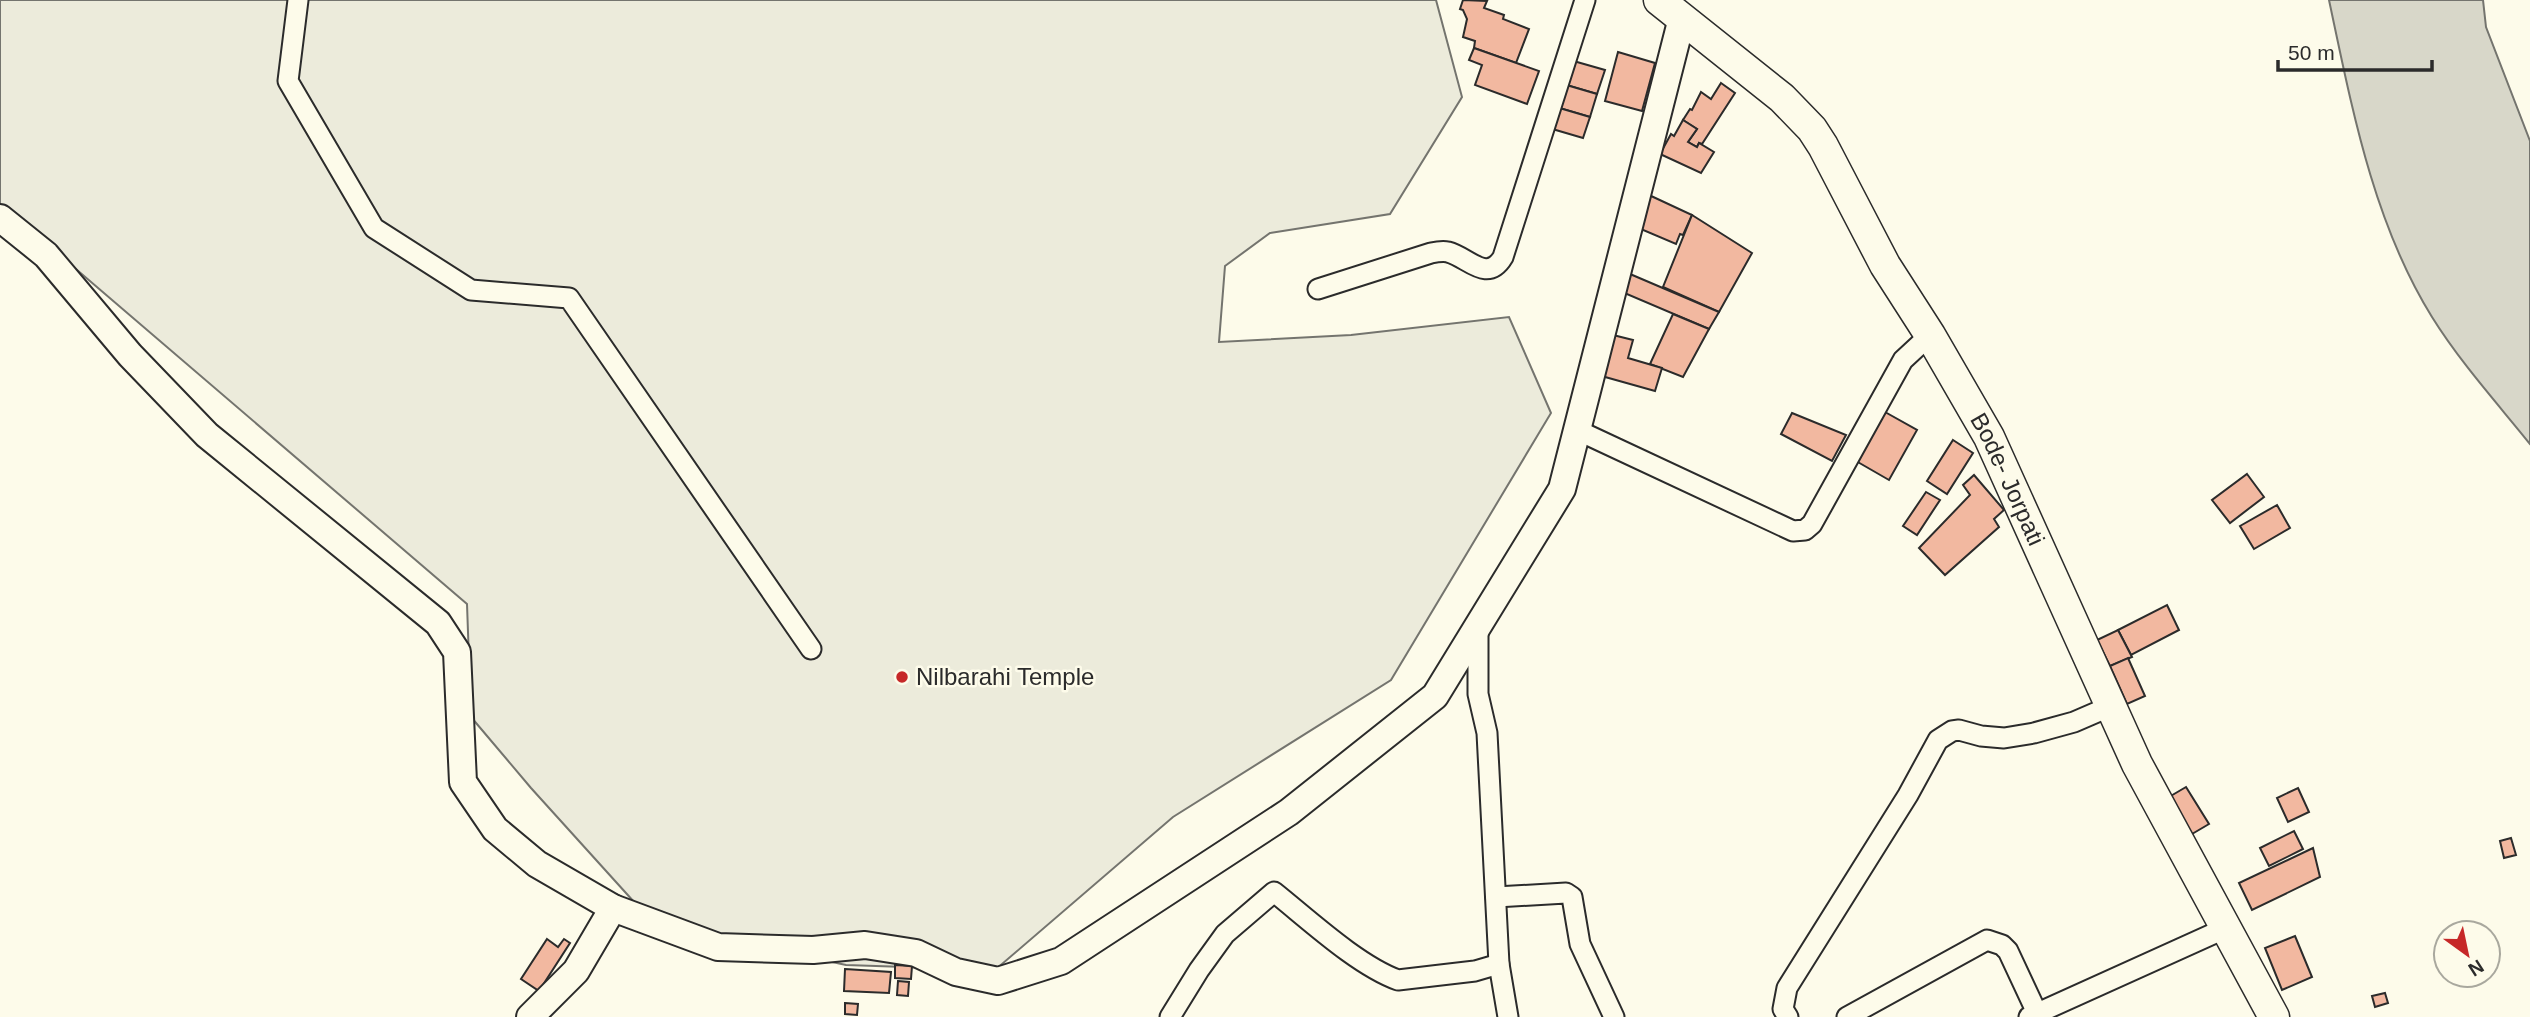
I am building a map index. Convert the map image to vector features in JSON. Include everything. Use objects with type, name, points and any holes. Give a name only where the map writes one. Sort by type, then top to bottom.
[{"type":"main road","name":"Bode- Jorpati","points":[[1659,0],[1782,98],[1812,129],[1853,199],[1885,265],[1930,335],[1989,437],[2137,764],[2274,1017]]},
{"type":"main road","points":[[0,218],[46,255],[130,355],[207,435],[438,623],[457,652],[463,782],[495,829],[537,864],[613,908],[718,947],[813,950],[865,945],[916,953],[956,972],[998,981],[1061,961],[1289,812],[1435,696],[1562,489],[1682,18]]},
{"type":"main road","points":[[530,1017],[576,971],[613,908]]},
{"type":"street","points":[[298,0],[288,81],[374,228],[471,290],[569,298],[811,649]]},
{"type":"street","points":[[1318,289],[1431,253],[1447,252],[1485,269],[1499,264],[1586,0]]},
{"type":"street","points":[[1577,430],[1793,531],[1805,530],[1812,524],[1903,360],[1930,335]]},
{"type":"street","points":[[1478,625],[1478,694],[1487,733],[1499,964],[1508,1017]]},
{"type":"street","points":[[1788,1017],[1783,1009],[1787,988],[1908,795],[1938,740],[1959,730],[2004,738],[2034,733],[2074,722],[2111,706]]},
{"type":"street","points":[[1170,1017],[1225,934],[1274,892],[1348,950],[1386,976],[1398,980],[1475,971],[1499,964]]},
{"type":"street","points":[[1496,897],[1566,893],[1572,897],[1580,944],[1614,1017]]},
{"type":"street","points":[[1847,1017],[1987,940],[2002,945],[2008,951],[2033,1015],[2226,928]]},
{"type":"shaded area","points":[[0,0],[1436,0],[1462,97],[1390,214],[1270,233],[1225,266],[1219,342],[1351,335],[1509,317],[1551,413],[1391,680],[1173,817],[995,970],[846,965],[654,924],[471,717],[467,604],[0,204]]},
{"type":"shaded area","points":[[2329,0],[2483,0],[2486,27],[2530,141],[2530,444],[2443,334],[2412,281],[2394,243],[2356,123]]},
{"type":"building","points":[[1463,0],[1487,1],[1484,8],[1504,15],[1503,19],[1529,29],[1516,63],[1474,48],[1475,41],[1463,37],[1467,19],[1460,9]]},
{"type":"building","points":[[1474,48],[1539,71],[1527,104],[1475,85],[1482,65],[1469,60]]},
{"type":"building","points":[[1618,52],[1655,63],[1642,111],[1605,101]]},
{"type":"building","points":[[1570,60],[1605,70],[1597,94],[1563,84]]},
{"type":"building","points":[[1721,83],[1735,93],[1702,144],[1699,143],[1697,147],[1688,142],[1697,129],[1683,120],[1690,109],[1692,110],[1701,92],[1711,99]]},
{"type":"building","points":[[1563,84],[1597,94],[1590,117],[1556,107]]},
{"type":"building","points":[[1556,107],[1590,117],[1583,138],[1549,128]]},
{"type":"building","points":[[1683,120],[1697,129],[1688,142],[1697,147],[1699,143],[1714,152],[1701,173],[1660,154]]},
{"type":"building","points":[[1649,195],[1692,215],[1676,244],[1636,227]]},
{"type":"building","points":[[1692,215],[1752,253],[1719,312],[1663,287]]},
{"type":"building","points":[[1623,271],[1719,312],[1709,329],[1615,289]]},
{"type":"building","points":[[1673,314],[1709,329],[1683,377],[1650,364]]},
{"type":"building","points":[[1609,334],[1633,340],[1628,358],[1662,368],[1655,391],[1598,375]]},
{"type":"building","points":[[1885,412],[1917,430],[1889,480],[1856,461]]},
{"type":"building","points":[[1792,413],[1846,435],[1832,461],[1781,434]]},
{"type":"building","points":[[1953,440],[1973,453],[1947,494],[1927,481]]},
{"type":"building","points":[[2247,474],[2264,497],[2230,523],[2212,500]]},
{"type":"building","points":[[1974,475],[2004,510],[1994,519],[1999,527],[1945,575],[1919,548],[1970,495],[1963,485]]},
{"type":"building","points":[[1926,492],[1940,500],[1917,535],[1903,526]]},
{"type":"building","points":[[2277,505],[2290,528],[2254,549],[2240,526]]},
{"type":"building","points":[[2167,605],[2179,630],[2131,655],[2118,630]]},
{"type":"building","points":[[2118,630],[2132,657],[2110,666],[2097,640]]},
{"type":"building","points":[[2128,658],[2145,696],[2127,704],[2110,666]]},
{"type":"building","points":[[2186,787],[2209,824],[2192,834],[2169,797]]},
{"type":"building","points":[[2298,788],[2309,812],[2288,822],[2277,798]]},
{"type":"building","points":[[2294,831],[2303,849],[2269,866],[2260,848]]},
{"type":"building","points":[[2511,838],[2516,855],[2504,858],[2500,841]]},
{"type":"building","points":[[2313,848],[2320,877],[2252,910],[2239,883]]},
{"type":"building","points":[[2295,936],[2312,977],[2282,990],[2265,948]]},
{"type":"building","points":[[547,939],[558,947],[564,939],[570,943],[539,991],[521,979]]},
{"type":"building","points":[[895,965],[912,966],[911,979],[895,978]]},
{"type":"building","points":[[845,969],[891,972],[889,993],[844,991]]},
{"type":"building","points":[[898,981],[909,982],[908,996],[897,995]]},
{"type":"building","points":[[2385,993],[2388,1003],[2375,1007],[2372,996]]},
{"type":"building","points":[[845,1003],[858,1004],[857,1015],[845,1014]]},
{"type":"place","name":"Nilbarahi Temple","points":[[902,677]]}]
